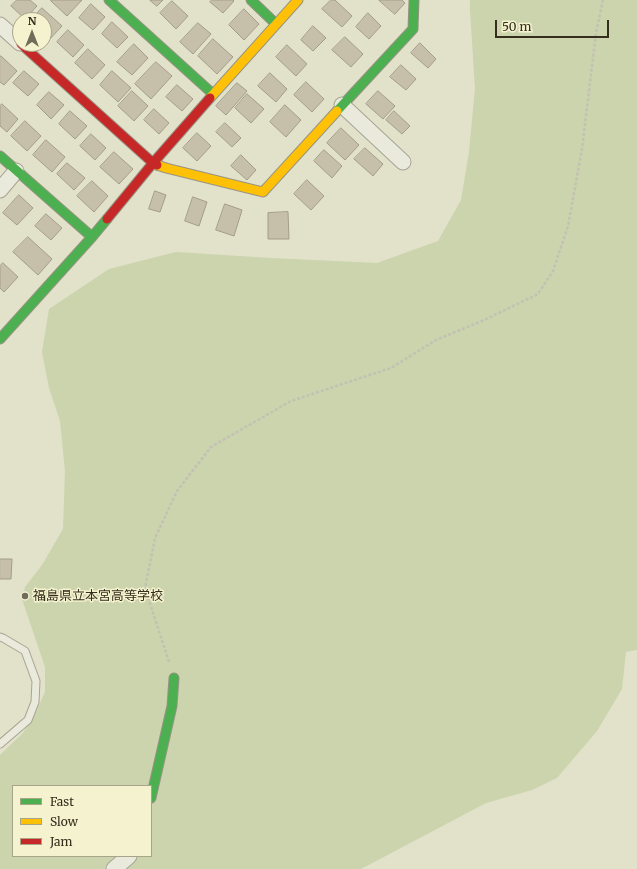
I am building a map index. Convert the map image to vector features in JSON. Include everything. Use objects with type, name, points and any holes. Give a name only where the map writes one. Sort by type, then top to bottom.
[{"type":"street","points":[[109,0],[213,94]]},
{"type":"street","points":[[251,0],[276,24]]},
{"type":"street","points":[[0,339],[92,237],[153,163],[213,94],[298,0]]},
{"type":"street","points":[[29,52],[153,163],[166,168],[263,192],[413,29],[414,0]]},
{"type":"street","points":[[0,25],[12,36]]},
{"type":"street","points":[[342,105],[403,162]]},
{"type":"street","points":[[0,156],[92,237]]},
{"type":"street","points":[[0,190],[16,171]]},
{"type":"street","points":[[152,794],[172,706],[174,678]]},
{"type":"street","points":[[114,869],[128,857]]},
{"type":"lane","points":[[0,637],[25,651],[36,681],[35,702],[28,720],[0,744]]},
{"type":"path","points":[[174,678],[145,588],[155,538],[177,491],[211,447],[291,401],[391,368],[436,340],[482,321],[538,294],[553,271],[568,226],[582,149],[596,34],[603,0]]},
{"type":"green space","points":[[470,0],[637,0],[637,650],[626,652],[622,689],[597,731],[557,778],[532,790],[486,803],[361,869],[0,869],[0,755],[23,733],[36,712],[45,692],[45,667],[22,599],[25,587],[42,565],[63,529],[65,471],[60,421],[49,388],[42,352],[49,309],[109,269],[176,252],[377,263],[438,241],[461,200],[469,152],[475,88]]},
{"type":"building","points":[[17,0],[30,0],[37,6],[31,12],[17,12],[11,6]]},
{"type":"building","points":[[51,0],[82,0],[67,16]]},
{"type":"building","points":[[150,0],[163,0],[157,6]]},
{"type":"building","points":[[212,0],[234,1],[223,13],[210,2]]},
{"type":"building","points":[[331,0],[335,0],[352,16],[342,27],[322,9]]},
{"type":"building","points":[[379,0],[402,0],[405,3],[395,14]]},
{"type":"building","points":[[172,1],[188,16],[176,29],[160,13]]},
{"type":"building","points":[[91,4],[105,17],[93,30],[79,18]]},
{"type":"building","points":[[42,8],[46,12],[38,12]]},
{"type":"building","points":[[244,9],[259,24],[244,40],[229,25]]},
{"type":"building","points":[[368,13],[381,26],[369,39],[356,27]]},
{"type":"building","points":[[52,17],[62,26],[52,37]]},
{"type":"building","points":[[112,22],[128,37],[117,48],[102,34]]},
{"type":"building","points":[[198,23],[211,34],[193,54],[180,42]]},
{"type":"building","points":[[313,26],[326,38],[313,51],[301,40]]},
{"type":"building","points":[[68,30],[84,45],[73,57],[57,42]]},
{"type":"building","points":[[345,37],[363,54],[351,67],[332,50]]},
{"type":"building","points":[[213,39],[233,57],[217,74],[198,56]]},
{"type":"building","points":[[420,43],[436,59],[428,68],[411,53]]},
{"type":"building","points":[[134,44],[148,58],[132,75],[117,62]]},
{"type":"building","points":[[287,45],[307,64],[296,76],[276,57]]},
{"type":"building","points":[[88,49],[105,65],[92,79],[75,63]]},
{"type":"building","points":[[0,56],[17,71],[4,85],[0,82]]},
{"type":"building","points":[[156,62],[172,76],[151,99],[135,84]]},
{"type":"building","points":[[401,65],[416,79],[406,90],[390,77]]},
{"type":"building","points":[[24,71],[39,84],[28,96],[13,83]]},
{"type":"building","points":[[112,71],[131,88],[118,102],[100,85]]},
{"type":"building","points":[[270,73],[287,89],[276,102],[258,86]]},
{"type":"building","points":[[306,82],[324,99],[312,112],[294,95]]},
{"type":"building","points":[[237,83],[247,91],[226,115],[216,106]]},
{"type":"building","points":[[177,85],[193,99],[182,111],[166,97]]},
{"type":"building","points":[[132,91],[148,106],[134,121],[118,106]]},
{"type":"building","points":[[378,91],[395,106],[383,119],[366,104]]},
{"type":"building","points":[[49,92],[64,105],[51,119],[37,105]]},
{"type":"building","points":[[247,94],[264,109],[251,123],[235,108]]},
{"type":"building","points":[[2,104],[18,119],[7,132],[0,126],[0,106]]},
{"type":"building","points":[[285,105],[301,120],[286,137],[270,122]]},
{"type":"building","points":[[154,109],[169,123],[159,134],[144,120]]},
{"type":"building","points":[[70,111],[87,126],[75,139],[59,124]]},
{"type":"building","points":[[394,111],[410,126],[402,134],[386,120]]},
{"type":"building","points":[[25,121],[41,136],[27,151],[11,136]]},
{"type":"building","points":[[225,123],[241,138],[232,147],[216,132]]},
{"type":"building","points":[[341,128],[359,145],[345,160],[327,143]]},
{"type":"building","points":[[197,133],[211,146],[197,161],[183,148]]},
{"type":"building","points":[[91,134],[106,148],[95,160],[80,146]]},
{"type":"building","points":[[46,140],[65,157],[52,172],[33,155]]},
{"type":"building","points":[[365,148],[383,164],[373,176],[354,159]]},
{"type":"building","points":[[324,150],[342,166],[332,178],[314,161]]},
{"type":"building","points":[[114,152],[133,169],[119,184],[100,167]]},
{"type":"building","points":[[241,155],[256,170],[247,180],[231,166]]},
{"type":"building","points":[[67,163],[85,178],[74,190],[57,174]]},
{"type":"building","points":[[307,180],[324,196],[311,210],[294,194]]},
{"type":"building","points":[[92,181],[108,196],[94,212],[77,196]]},
{"type":"building","points":[[155,191],[166,195],[160,212],[149,209]]},
{"type":"building","points":[[19,195],[33,208],[17,225],[3,213]]},
{"type":"building","points":[[193,197],[207,202],[199,226],[185,221]]},
{"type":"building","points":[[225,204],[242,210],[234,236],[216,230]]},
{"type":"building","points":[[288,212],[289,239],[268,239],[268,213]]},
{"type":"building","points":[[46,214],[62,228],[51,240],[35,226]]},
{"type":"building","points":[[28,237],[52,259],[38,275],[13,252]]},
{"type":"building","points":[[3,263],[18,277],[4,292],[0,288],[0,266]]},
{"type":"building","points":[[0,559],[12,559],[11,579],[0,579]]},
{"type":"traffic: fast","points":[[109,0],[213,94]]},
{"type":"traffic: fast","points":[[251,0],[276,24]]},
{"type":"traffic: fast","points":[[337,111],[413,29],[414,0]]},
{"type":"traffic: fast","points":[[0,156],[92,237]]},
{"type":"traffic: fast","points":[[0,339],[107,219]]},
{"type":"traffic: fast","points":[[152,794],[172,706],[174,678]]},
{"type":"traffic: slow","points":[[210,98],[298,0]]},
{"type":"traffic: slow","points":[[157,165],[263,192],[337,111]]},
{"type":"traffic: jam","points":[[30,52],[157,165]]},
{"type":"traffic: jam","points":[[107,219],[153,163],[210,98]]},
{"type":"place","name":"福島県立本宮高等学校","points":[[25,596]]}]
